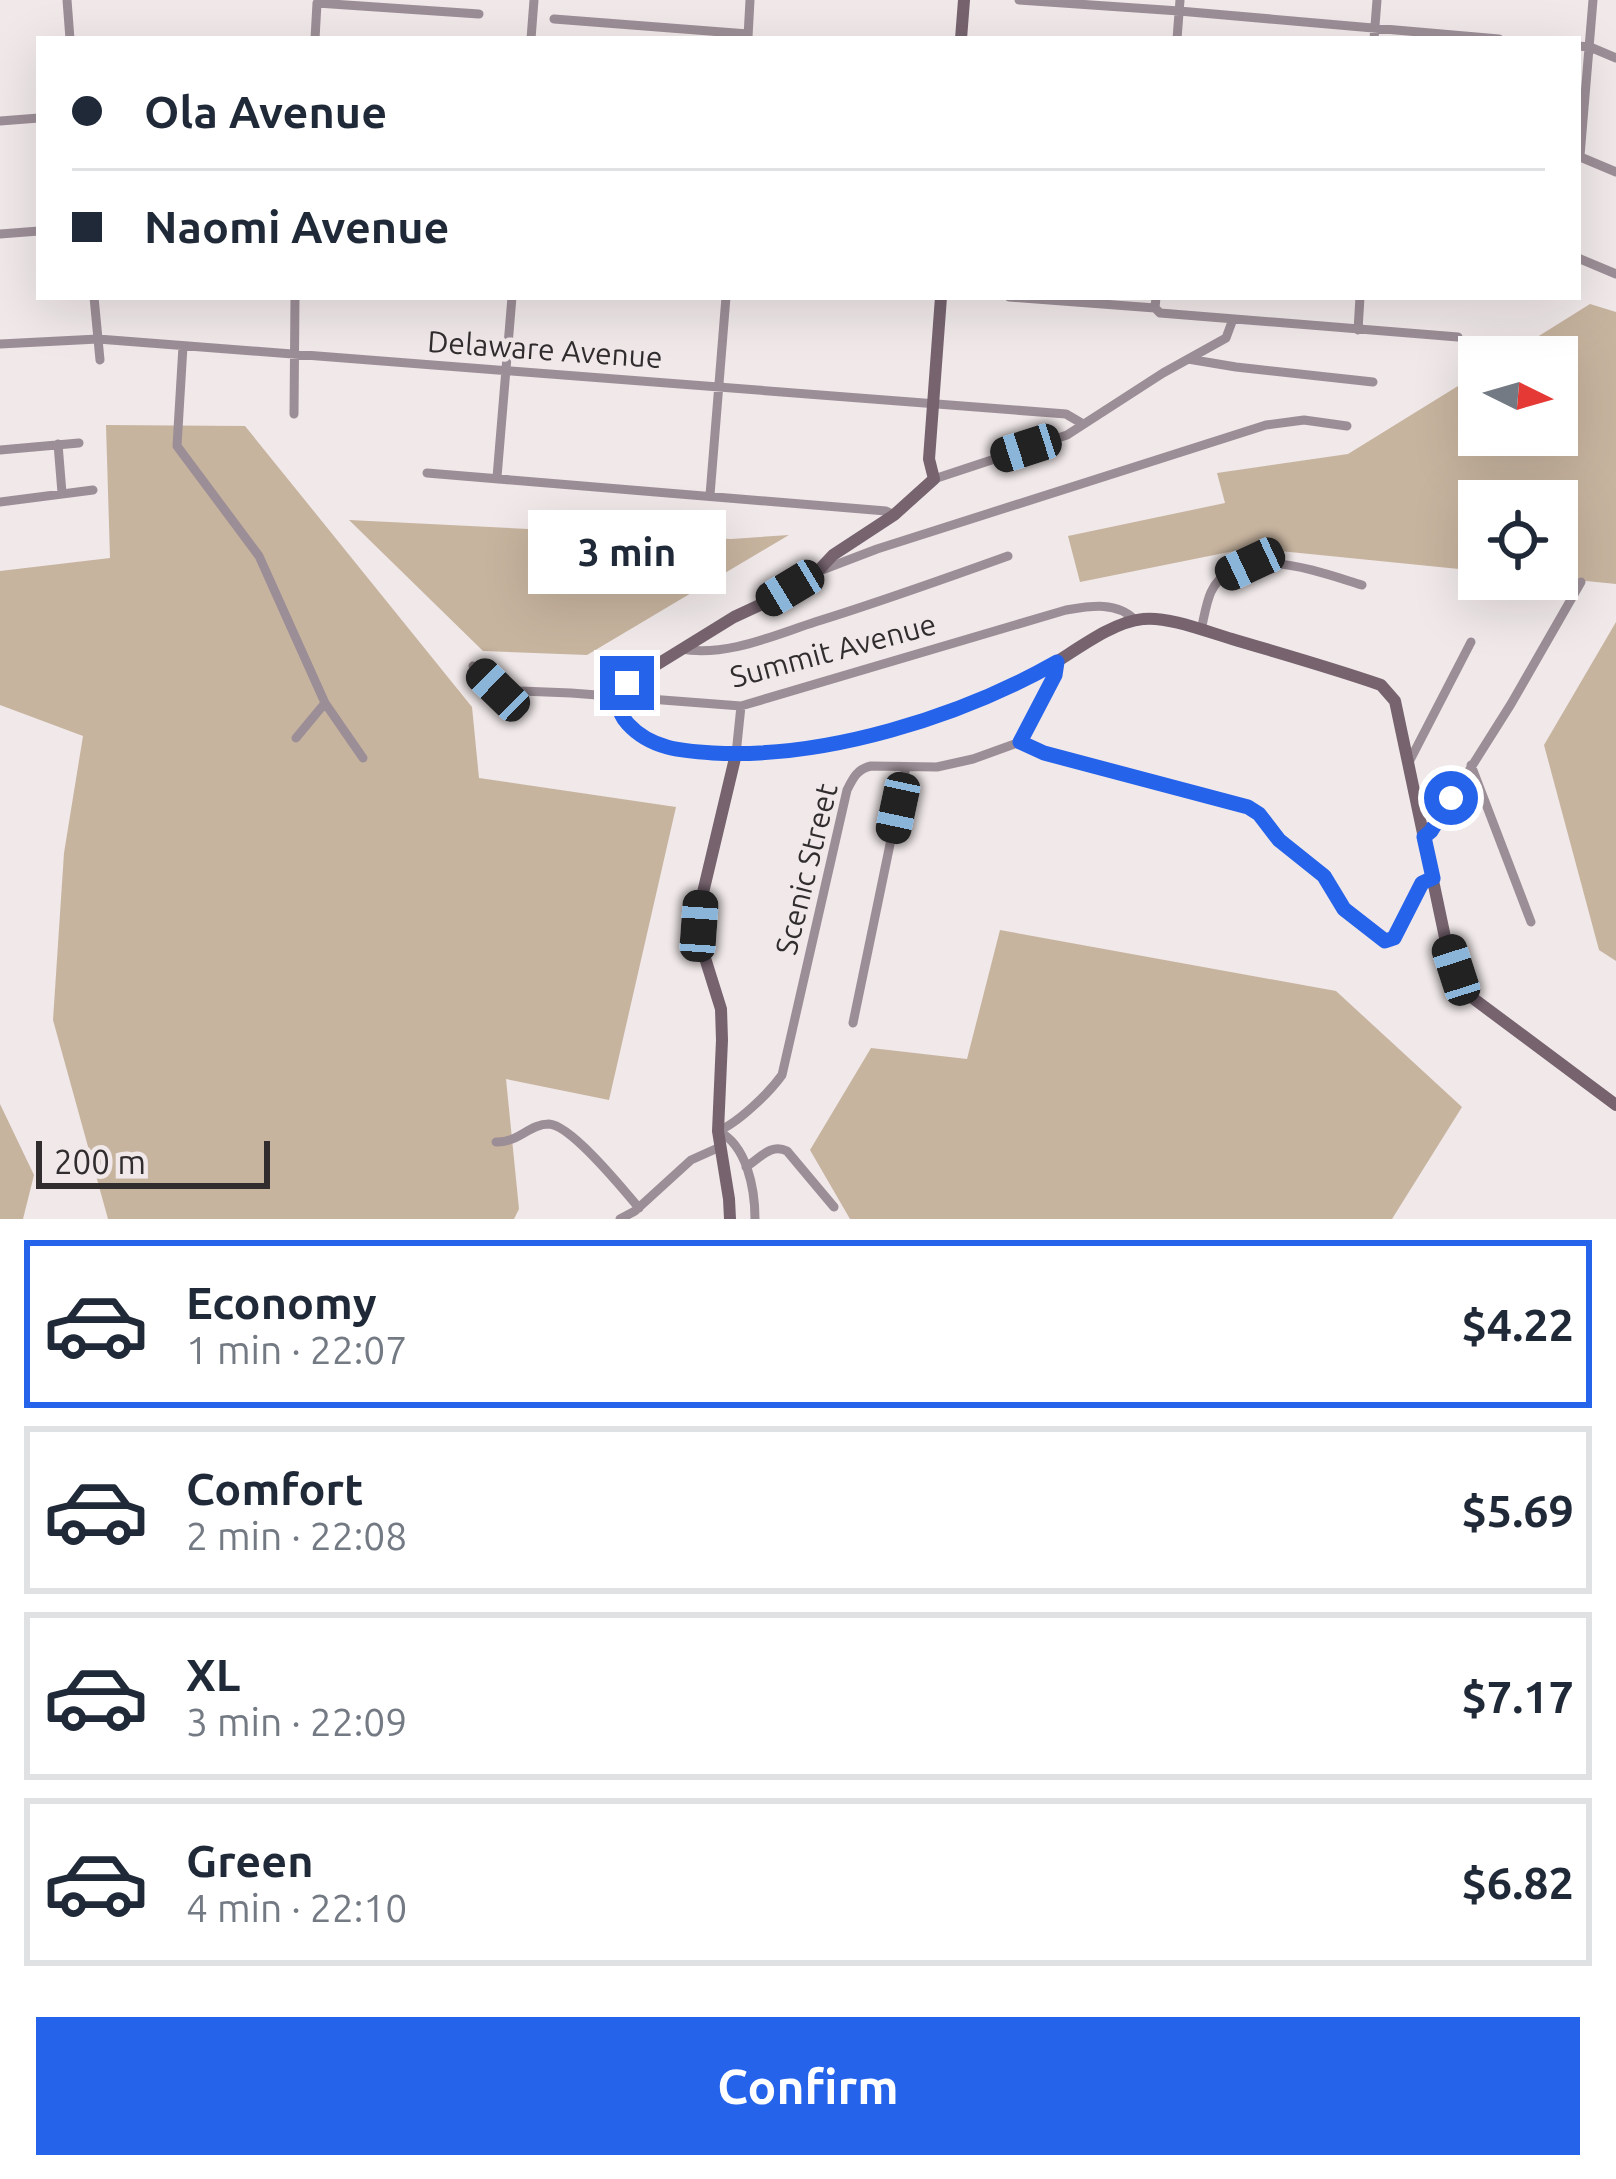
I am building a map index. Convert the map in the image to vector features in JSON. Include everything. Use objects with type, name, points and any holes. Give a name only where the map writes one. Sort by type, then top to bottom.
[{"type":"street","points":[[67,0],[70,36]]},
{"type":"street","points":[[531,36],[534,0]]},
{"type":"street","points":[[748,36],[750,0]]},
{"type":"street","points":[[961,36],[964,0]]},
{"type":"street","points":[[1019,0],[1179,5],[1374,33],[1436,36]]},
{"type":"street","points":[[1374,33],[1377,0]]},
{"type":"street","points":[[1581,112],[1584,47],[1593,0]]},
{"type":"street","points":[[315,36],[317,3],[479,14]]},
{"type":"street","points":[[1177,36],[1179,5]]},
{"type":"street","points":[[554,19],[737,36]]},
{"type":"street","points":[[1584,47],[1616,58]]},
{"type":"street","points":[[0,122],[36,118]]},
{"type":"street","points":[[1581,157],[1616,172]]},
{"type":"street","points":[[0,234],[36,231]]},
{"type":"street","points":[[1581,259],[1616,274]]},
{"type":"street","points":[[94,300],[100,360]]},
{"type":"street","points":[[294,414],[295,300]]},
{"type":"street","points":[[497,477],[512,300]]},
{"type":"street","points":[[710,495],[726,300]]},
{"type":"street","points":[[934,479],[929,459],[941,300]]},
{"type":"street","points":[[1058,300],[1458,337]]},
{"type":"street","points":[[1358,330],[1360,300]]},
{"type":"street","points":[[817,572],[934,479],[1067,435],[1226,338],[1233,319]]},
{"type":"street","name":"Delaware Avenue","points":[[0,344],[98,339],[293,353],[1066,414],[1083,424]]},
{"type":"street","points":[[183,346],[177,446],[259,556],[325,703],[363,758]]},
{"type":"street","points":[[1188,358],[1373,382]]},
{"type":"street","points":[[1149,365],[1163,373]]},
{"type":"street","points":[[1347,426],[1304,420],[1266,425],[817,572],[627,683],[619,698],[620,711],[628,724],[657,745],[736,754],[822,747],[976,701],[1136,620],[1201,630],[1381,685],[1395,701],[1456,970],[1474,999],[1616,1105]]},
{"type":"street","points":[[0,450],[79,443]]},
{"type":"street","points":[[58,445],[62,493]]},
{"type":"street","points":[[427,473],[894,515]]},
{"type":"street","points":[[0,502],[94,490]]},
{"type":"street","points":[[681,649],[719,650],[764,639],[1007,556]]},
{"type":"street","points":[[1201,630],[1212,590],[1226,575],[1250,564],[1290,564],[1362,585]]},
{"type":"street","points":[[1424,837],[1511,704],[1581,582]]},
{"type":"street","name":"Summit Avenue","points":[[472,666],[498,690],[741,706],[1066,610],[1116,608],[1136,620]]},
{"type":"street","points":[[1409,762],[1471,642]]},
{"type":"street","points":[[1057,662],[1055,675],[1020,742],[1044,753],[1248,807],[1324,876],[1344,909],[1385,941],[1394,938],[1422,883],[1433,878]]},
{"type":"street","points":[[296,738],[325,703]]},
{"type":"street","points":[[730,1219],[719,1139],[721,1009],[699,926],[736,754],[741,706]]},
{"type":"street","name":"Scenic Street","points":[[620,1219],[719,1139],[782,1075],[847,790],[855,775],[863,768],[937,767],[1020,742]]},
{"type":"street","points":[[1471,765],[1532,922]]},
{"type":"street","points":[[854,1023],[906,767]]},
{"type":"street","points":[[496,1142],[512,1142],[538,1126],[565,1129],[639,1208]]},
{"type":"street","points":[[719,1139],[730,1137],[746,1167],[755,1219]]},
{"type":"street","points":[[746,1167],[773,1148],[788,1151],[834,1207]]},
{"type":"shaded area","points":[[1590,304],[1616,312],[1616,584],[1578,580],[1578,480],[1458,480],[1458,569],[1249,548],[1080,582],[1068,536],[1225,503],[1217,473],[1348,454],[1458,386],[1458,456],[1578,456],[1578,336],[1539,336]]},
{"type":"shaded area","points":[[106,425],[245,426],[472,707],[479,778],[676,807],[609,1100],[506,1079],[519,1209],[514,1219],[108,1219],[53,1020],[64,853],[83,736],[0,705],[0,571],[110,558]]},
{"type":"shaded area","points":[[349,520],[731,539],[789,535],[587,655],[483,651]]},
{"type":"shaded area","points":[[1616,622],[1616,961],[1599,950],[1544,745]]},
{"type":"shaded area","points":[[1000,930],[1336,991],[1462,1107],[1392,1219],[850,1219],[810,1150],[871,1048],[967,1059]]},
{"type":"shaded area","points":[[0,1104],[34,1175],[23,1219],[0,1219]]},
{"type":"route","points":[[627,683],[619,698],[620,711],[628,724],[657,745],[736,754],[822,747],[872,735],[976,701],[1057,662],[1055,675],[1020,742],[1044,753],[1248,807],[1324,876],[1344,909],[1385,941],[1394,938],[1422,883],[1433,878],[1424,837],[1451,798]]}]
